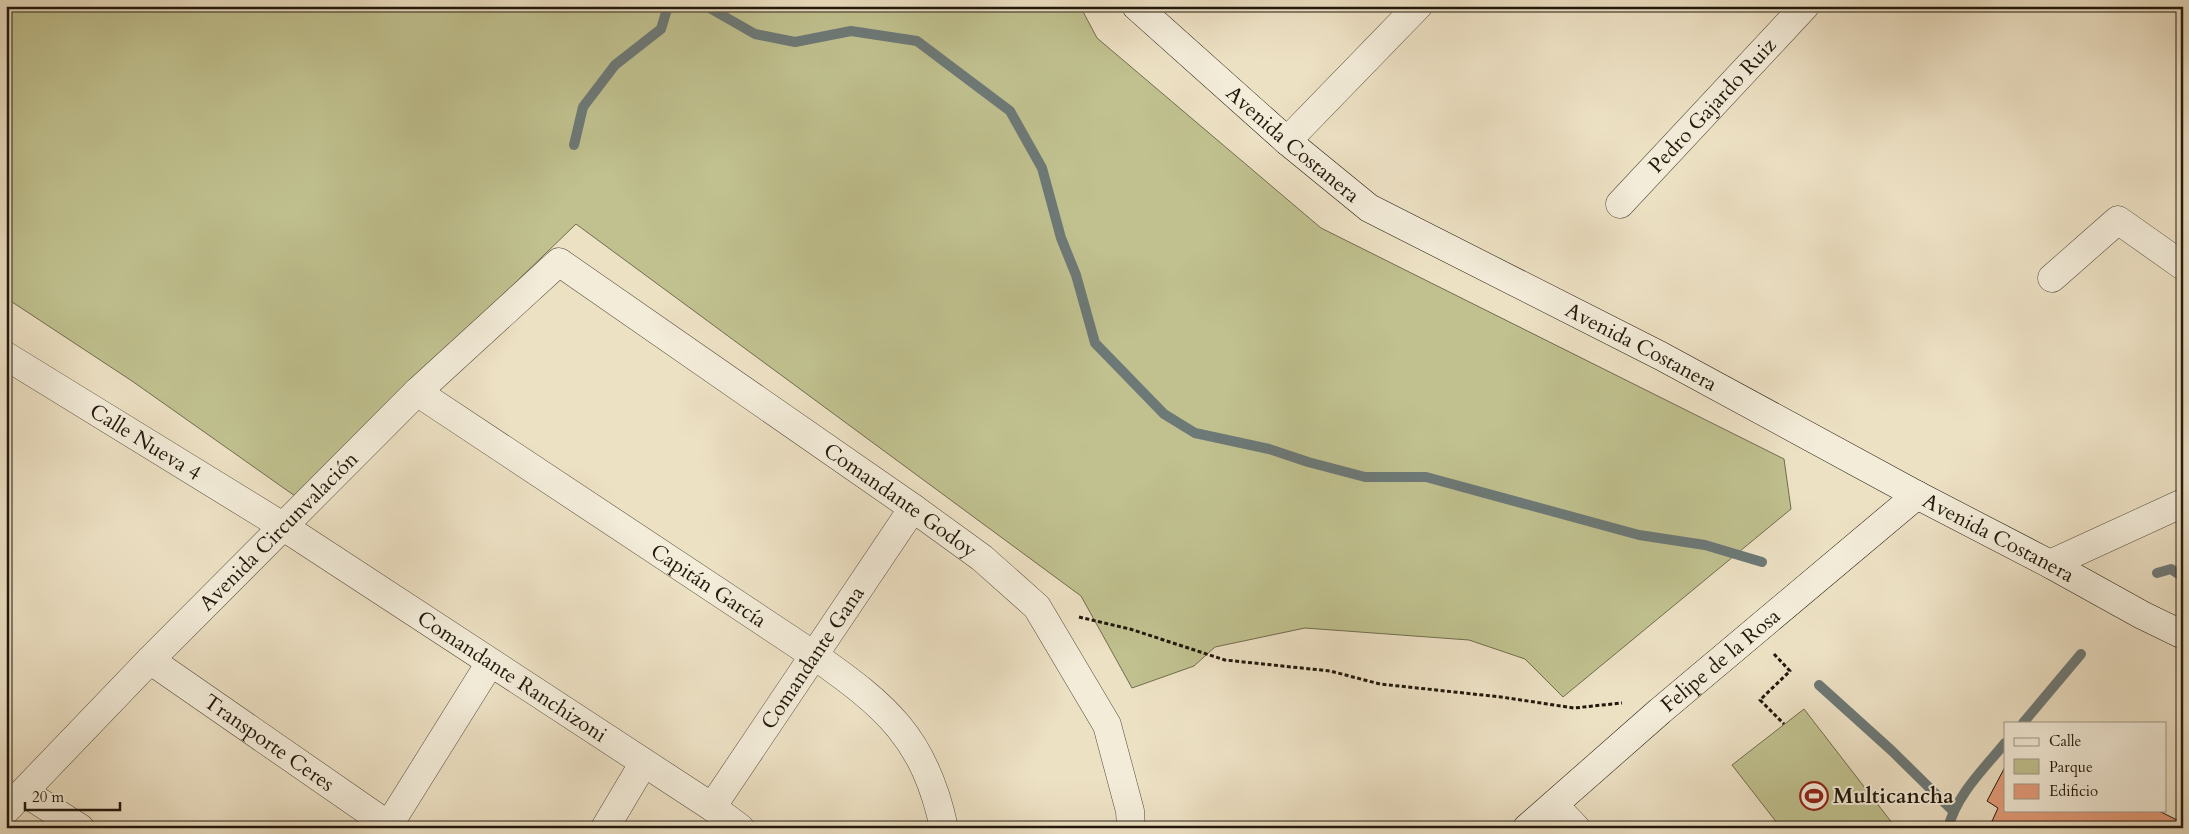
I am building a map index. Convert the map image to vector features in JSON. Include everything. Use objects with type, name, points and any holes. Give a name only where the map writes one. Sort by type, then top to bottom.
[{"type":"street","name":"Avenida Costanera","points":[[1136,6],[1286,141],[1368,208],[1661,356],[1917,495],[2183,635]]},
{"type":"street","points":[[1286,141],[1418,6]]},
{"type":"street","name":"Pedro Gajardo Ruiz","points":[[1620,204],[1805,6]]},
{"type":"street","points":[[2052,278],[2118,220],[2183,266]]},
{"type":"street","name":"Avenida Circunvalación","points":[[15,801],[150,660],[417,392],[559,262]]},
{"type":"street","name":"Comandante Godoy","points":[[559,262],[913,508],[982,558],[1037,608],[1106,725],[1130,811],[1131,828]]},
{"type":"street","name":"Calle Nueva 4","points":[[6,356],[284,527]]},
{"type":"street","name":"Capitán García","points":[[417,392],[861,688],[901,727],[916,750],[929,774],[944,828]]},
{"type":"street","name":"Felipe de la Rosa","points":[[1527,828],[1660,711],[1917,495]]},
{"type":"street","points":[[2050,564],[2183,503]]},
{"type":"street","name":"Comandante Gana","points":[[712,807],[913,508]]},
{"type":"street","name":"Comandante Ranchizoni","points":[[284,527],[643,764],[712,807],[740,828]]},
{"type":"street","name":"Transporte Ceres","points":[[150,660],[387,827]]},
{"type":"street","points":[[387,827],[490,663]]},
{"type":"street","points":[[605,828],[643,764]]},
{"type":"street","points":[[15,801],[80,828]]},
{"type":"street","points":[[1554,805],[1576,828]]},
{"type":"path","points":[[1037,608],[1130,629],[1225,660],[1330,671],[1380,684],[1501,697],[1574,708],[1618,702],[1660,711]]},
{"type":"path","points":[[1754,632],[1790,672],[1760,700],[1784,724]]},
{"type":"green space","points":[[6,6],[1080,6],[1097,38],[1321,228],[1784,459],[1791,509],[1563,697],[1525,659],[1469,640],[1305,628],[1215,647],[1194,666],[1132,688],[1081,596],[576,224],[295,496],[132,381],[6,298]]},
{"type":"green space","name":"Multicancha","points":[[1804,709],[1896,828],[1781,828],[1732,765]]},
{"type":"building","points":[[2004,769],[2004,812],[2161,812],[2183,823],[2183,828],[1989,828],[1998,808],[1987,801]]},
{"type":"waterway","points":[[574,145],[583,107],[615,65],[661,29],[668,6]]},
{"type":"waterway","points":[[706,6],[755,34],[795,42],[851,31],[917,41],[1010,111],[1042,168],[1061,238],[1076,275],[1095,343],[1164,414],[1195,433],[1269,449],[1308,462],[1365,477],[1426,477],[1639,535],[1705,545],[1762,562]]},
{"type":"waterway","points":[[2157,573],[2171,569],[2183,577]]},
{"type":"waterway","points":[[2024,722],[2081,654]]},
{"type":"waterway","points":[[1819,685],[1891,750],[1953,811]]},
{"type":"waterway","points":[[1948,828],[1964,793],[2004,744]]},
{"type":"place","name":"Multicancha","points":[[1814,796]]}]
